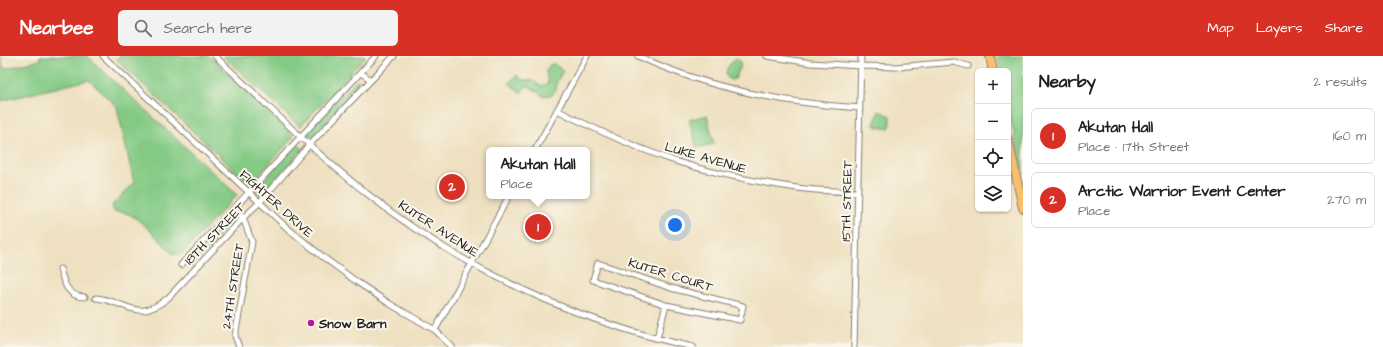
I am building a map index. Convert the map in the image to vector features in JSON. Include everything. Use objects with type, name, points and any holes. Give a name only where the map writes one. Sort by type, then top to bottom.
[{"type":"main road","points":[[990,56],[992,68]]},
{"type":"main road","points":[[1008,140],[1023,208]]},
{"type":"street","name":"FIGHTER DRIVE","points":[[103,56],[109,58],[248,193],[311,247],[357,282],[390,304],[435,330],[452,347]]},
{"type":"street","name":"KUTER AVENUE","points":[[215,56],[301,136],[367,194],[442,246],[509,282],[558,304],[628,330],[693,347]]},
{"type":"street","name":"18TH STREET","points":[[181,265],[376,56]]},
{"type":"street","name":"18TH STREET","points":[[96,298],[105,299],[136,310],[145,310],[154,308],[168,298],[259,203],[310,144],[394,56]]},
{"type":"street","points":[[537,147],[587,56]]},
{"type":"street","points":[[638,56],[672,71],[746,93],[773,99],[816,105],[860,108]]},
{"type":"street","points":[[767,56],[811,63],[861,66],[896,67],[954,62],[968,66]]},
{"type":"street","name":"15TH STREET","points":[[854,347],[861,56]]},
{"type":"street","points":[[361,72],[371,80]]},
{"type":"street","name":"LUKE AVENUE","points":[[557,110],[621,141],[677,162],[705,170],[756,182],[799,188],[858,192]]},
{"type":"street","points":[[435,330],[507,199]]},
{"type":"street","name":"24TH STREET","points":[[234,209],[243,218],[252,242],[235,336],[239,347]]},
{"type":"street","name":"KUTER COURT","points":[[598,263],[671,288],[742,306],[740,320],[666,305],[593,280],[598,263]]},
{"type":"street","points":[[60,269],[67,289],[75,295],[84,297]]},
{"type":"street","points":[[657,338],[666,305]]},
{"type":"green space","points":[[0,56],[4,69],[40,60],[40,56],[87,56],[237,195],[181,255],[173,254],[152,232],[134,217],[125,213],[114,212],[112,205],[134,183],[117,107],[89,80],[0,101]]},
{"type":"green space","points":[[119,56],[209,56],[294,136],[252,183],[248,183],[116,59]]},
{"type":"green space","points":[[223,56],[366,56],[300,127]]},
{"type":"green space","points":[[997,56],[1023,56],[1023,175],[1011,120],[1011,68],[999,68]]},
{"type":"green space","points":[[736,58],[741,62],[740,68],[735,79],[730,80],[727,77],[726,71],[729,65]]},
{"type":"green space","points":[[551,64],[554,64],[563,71],[557,81],[556,90],[552,95],[543,96],[529,86],[526,86],[521,93],[509,83],[516,75],[523,80],[534,81],[540,86],[548,84],[546,70]]},
{"type":"green space","points":[[357,80],[362,84],[312,138],[306,133]]},
{"type":"green space","points":[[879,111],[890,116],[890,127],[888,129],[874,125]]},
{"type":"green space","points":[[707,115],[714,144],[697,148],[689,120]]},
{"type":"green space","points":[[297,143],[303,149],[260,195],[255,190]]},
{"type":"green space","points":[[227,219],[233,224],[192,268],[187,267],[187,262]]},
{"type":"tunnel","points":[[84,297],[96,298]]},
{"type":"place","name":"Arctic Warrior Event Center","points":[[452,187]]},
{"type":"place","name":"Akutan Hall","points":[[538,227]]},
{"type":"place","name":"Snow Barn","points":[[311,323]]}]
